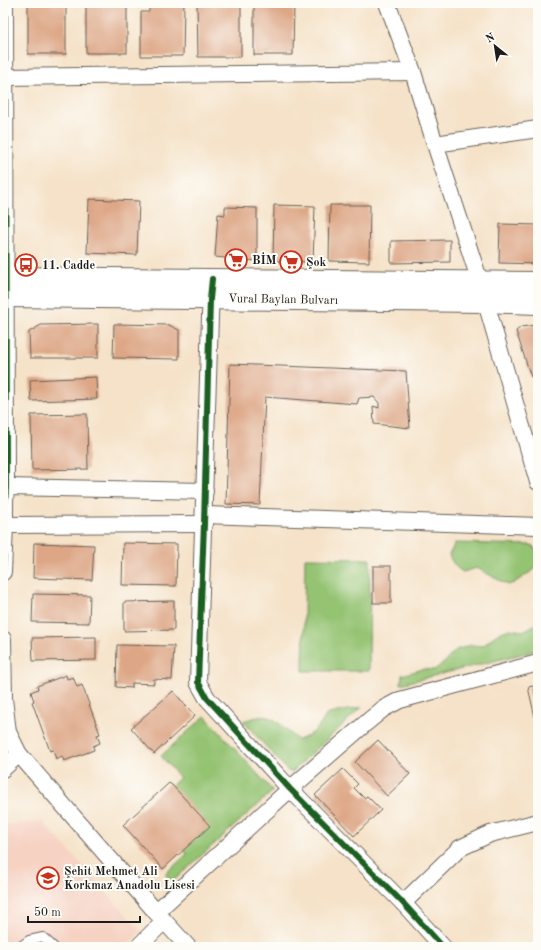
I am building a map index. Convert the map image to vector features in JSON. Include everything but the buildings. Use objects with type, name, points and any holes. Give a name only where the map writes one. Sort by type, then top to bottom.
[{"type":"main road","name":"Vural Baylan Bulvarı","points":[[4,287],[483,292],[538,283]]},
{"type":"main road","name":"Vural Baylan Bulvarı","points":[[483,292],[538,303]]},
{"type":"street","points":[[3,572],[5,525],[4,503],[6,487],[4,287],[5,3]]},
{"type":"street","points":[[387,3],[413,72],[483,292],[538,482]]},
{"type":"street","points":[[4,77],[413,72]]},
{"type":"street","points":[[435,144],[538,129]]},
{"type":"street","points":[[211,289],[198,682],[207,698],[290,789],[403,903],[443,947]]},
{"type":"street","points":[[6,487],[205,491]]},
{"type":"street","points":[[5,525],[204,519],[538,526]]},
{"type":"street","points":[[3,639],[4,699],[8,732],[19,754],[160,917],[188,947]]},
{"type":"street","points":[[138,947],[160,917],[290,789],[383,709],[400,700],[538,663]]},
{"type":"street","points":[[3,769],[19,754]]},
{"type":"street","points":[[403,903],[460,848],[490,834],[538,822]]},
{"type":"lane","points":[[19,947],[30,940],[43,937],[54,947]]},
{"type":"shaded area","name":"Şehit Mehmet Ali Korkmaz Anadolu Lisesi","points":[[42,821],[141,931],[125,947],[3,947],[3,825]]},
{"type":"green space","points":[[455,543],[532,545],[538,553],[538,567],[514,583],[508,585],[477,568],[463,572],[454,565],[449,555]]},
{"type":"green space","points":[[305,558],[370,559],[369,671],[303,671]]},
{"type":"green space","points":[[538,623],[538,650],[401,684],[402,675],[423,669],[434,670],[444,663],[456,650],[471,645],[483,646],[501,632],[510,629],[523,631]]},
{"type":"green space","points":[[362,707],[292,772],[288,771],[243,721],[262,716],[271,718],[298,740],[315,731],[326,715]]},
{"type":"green space","points":[[205,716],[273,791],[172,882],[165,874],[187,854],[183,850],[172,785],[180,778],[161,756]]},
{"type":"cycle path","points":[[3,572],[6,487],[5,3]]},
{"type":"cycle path","points":[[212,279],[210,299],[198,682],[207,698],[290,789],[403,903],[443,947]]},
{"type":"place","name":"BİM","points":[[236,260]]},
{"type":"place","name":"Şok","points":[[291,262]]},
{"type":"place","name":"11. Cadde","points":[[26,265]]},
{"type":"place","name":"Şehit Mehmet Ali Korkmaz Anadolu Lisesi","points":[[48,878]]}]
